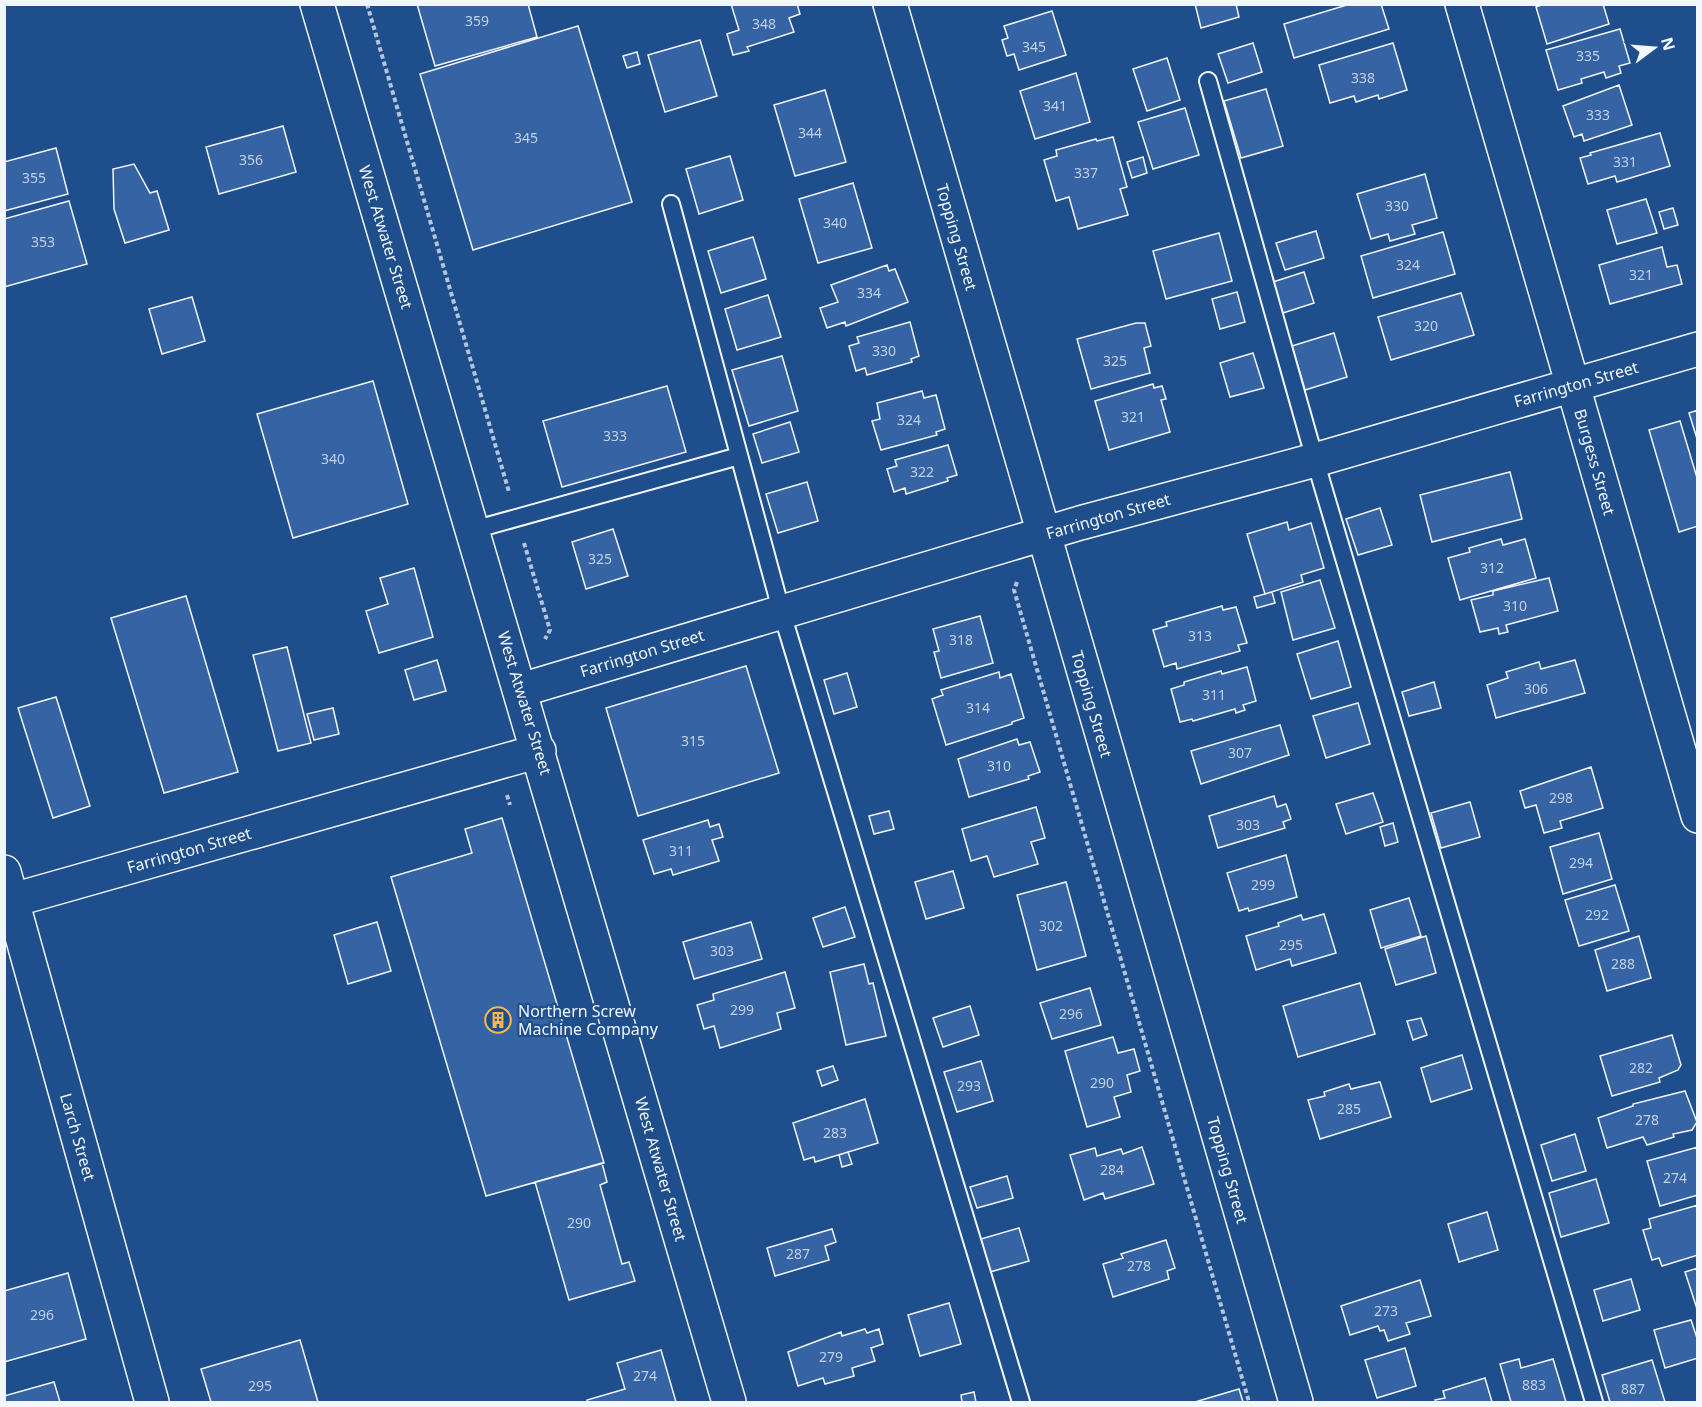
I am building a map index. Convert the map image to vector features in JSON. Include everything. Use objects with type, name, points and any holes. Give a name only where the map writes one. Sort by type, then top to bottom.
[{"type":"street","name":"West Atwater Street","points":[[317,4],[729,1402]]},
{"type":"street","name":"Topping Street","points":[[890,4],[1296,1402]]},
{"type":"street","name":"Burgess Street","points":[[1462,4],[1698,816]]},
{"type":"street","name":"Farrington Street","points":[[521,690],[781,610],[1043,534],[1315,460],[1698,349]]},
{"type":"street","name":"Farrington Street","points":[[7,890],[539,751]]},
{"type":"street","name":"Larch Street","points":[[7,890],[152,1402]]},
{"type":"lane","points":[[1209,81],[1315,460],[1594,1402]]},
{"type":"lane","points":[[671,204],[781,610],[1021,1402]]},
{"type":"lane","points":[[473,530],[739,456]]},
{"type":"path","points":[[367,4],[550,630],[545,639]]},
{"type":"path","points":[[1017,582],[1014,590],[1249,1402]]},
{"type":"building","points":[[417,4],[528,4],[537,37],[435,66]]},
{"type":"building","points":[[731,4],[797,4],[800,14],[789,18],[794,32],[747,47],[749,51],[733,55],[727,34],[739,30]]},
{"type":"building","points":[[1195,4],[1236,4],[1239,17],[1201,28]]},
{"type":"building","points":[[1350,4],[1381,4],[1389,29],[1294,58],[1284,24]]},
{"type":"building","points":[[1544,4],[1603,4],[1609,24],[1547,44],[1536,7]]},
{"type":"building","points":[[1052,11],[1066,55],[1019,70],[1014,54],[1007,56],[1002,40],[1008,38],[1004,26]]},
{"type":"building","points":[[578,26],[632,202],[473,250],[420,74]]},
{"type":"building","points":[[1620,29],[1630,63],[1619,66],[1621,73],[1606,78],[1604,72],[1581,79],[1582,83],[1558,90],[1546,50]]},
{"type":"building","points":[[700,40],[717,96],[665,112],[648,55]]},
{"type":"building","points":[[1253,43],[1262,72],[1228,83],[1218,54]]},
{"type":"building","points":[[1393,43],[1407,90],[1379,99],[1378,95],[1356,102],[1354,96],[1330,103],[1319,65]]},
{"type":"building","points":[[637,52],[640,64],[627,68],[623,56]]},
{"type":"building","points":[[1167,58],[1180,100],[1147,111],[1133,69]]},
{"type":"building","points":[[1076,73],[1090,122],[1035,139],[1020,91]]},
{"type":"building","points":[[1619,85],[1632,125],[1584,141],[1582,134],[1574,137],[1563,106]]},
{"type":"building","points":[[1266,89],[1283,146],[1241,158],[1224,101]]},
{"type":"building","points":[[825,90],[846,162],[795,176],[774,105]]},
{"type":"building","points":[[1185,108],[1199,155],[1153,169],[1138,122]]},
{"type":"building","points":[[283,126],[296,172],[219,194],[206,147]]},
{"type":"building","points":[[1660,133],[1670,166],[1617,182],[1615,176],[1588,184],[1580,158]]},
{"type":"building","points":[[1113,137],[1127,187],[1120,189],[1128,215],[1078,229],[1069,197],[1056,201],[1044,160],[1057,156],[1056,150],[1096,139],[1097,141]]},
{"type":"building","points":[[56,148],[68,194],[4,211],[4,162]]},
{"type":"building","points":[[730,156],[743,200],[699,214],[686,169]]},
{"type":"building","points":[[1143,157],[1147,173],[1132,178],[1127,162]]},
{"type":"building","points":[[134,164],[150,193],[157,191],[169,230],[125,243],[114,209],[113,169]]},
{"type":"building","points":[[1425,174],[1437,218],[1412,225],[1415,234],[1390,241],[1388,234],[1371,239],[1357,194]]},
{"type":"building","points":[[853,183],[872,248],[818,263],[799,199]]},
{"type":"building","points":[[1646,199],[1657,233],[1617,244],[1607,210]]},
{"type":"building","points":[[69,201],[87,264],[4,287],[4,219]]},
{"type":"building","points":[[1673,208],[1678,225],[1664,229],[1659,212]]},
{"type":"building","points":[[1316,231],[1324,258],[1285,270],[1276,243]]},
{"type":"building","points":[[1443,232],[1455,274],[1373,298],[1361,256]]},
{"type":"building","points":[[1219,233],[1232,281],[1166,299],[1153,251]]},
{"type":"building","points":[[753,237],[766,279],[721,293],[708,251]]},
{"type":"building","points":[[1662,247],[1667,267],[1677,265],[1682,284],[1610,304],[1599,265]]},
{"type":"building","points":[[887,265],[889,271],[895,269],[908,302],[846,326],[845,322],[827,328],[820,308],[838,302],[831,285]]},
{"type":"building","points":[[1304,272],[1314,303],[1283,313],[1273,282]]},
{"type":"building","points":[[1237,292],[1245,322],[1220,329],[1212,299]]},
{"type":"building","points":[[1461,293],[1474,335],[1391,360],[1378,317]]},
{"type":"building","points":[[768,295],[781,337],[737,350],[725,309]]},
{"type":"building","points":[[192,297],[205,341],[162,354],[149,309]]},
{"type":"building","points":[[910,322],[919,356],[911,359],[912,362],[867,375],[865,368],[856,371],[849,346],[859,343],[857,337]]},
{"type":"building","points":[[1136,323],[1145,323],[1151,346],[1144,348],[1150,373],[1091,389],[1077,339]]},
{"type":"building","points":[[1334,333],[1347,377],[1305,390],[1292,346]]},
{"type":"building","points":[[1253,353],[1264,388],[1230,397],[1220,363]]},
{"type":"building","points":[[782,356],[798,411],[749,426],[732,370]]},
{"type":"building","points":[[373,381],[408,504],[293,538],[257,414]]},
{"type":"building","points":[[1153,384],[1154,388],[1162,386],[1166,399],[1161,400],[1170,432],[1109,450],[1095,401]]},
{"type":"building","points":[[667,386],[686,452],[562,487],[543,421]]},
{"type":"building","points":[[922,391],[924,398],[936,395],[945,429],[936,432],[937,435],[881,450],[872,421],[880,419],[877,403]]},
{"type":"building","points":[[1698,410],[1698,442],[1689,413]]},
{"type":"building","points":[[1680,421],[1698,481],[1698,526],[1679,532],[1649,430]]},
{"type":"building","points":[[790,422],[799,452],[762,463],[753,434]]},
{"type":"building","points":[[948,445],[957,475],[947,478],[948,481],[906,494],[905,488],[894,492],[887,469],[897,466],[895,460]]},
{"type":"building","points":[[1510,472],[1522,519],[1432,542],[1420,495]]},
{"type":"building","points":[[807,482],[818,521],[778,533],[766,494]]},
{"type":"building","points":[[1380,508],[1392,545],[1358,555],[1346,519]]},
{"type":"building","points":[[1287,522],[1289,530],[1311,523],[1324,568],[1301,575],[1303,582],[1265,594],[1247,534]]},
{"type":"building","points":[[613,529],[628,576],[586,589],[572,542]]},
{"type":"building","points":[[1501,539],[1503,545],[1525,539],[1536,578],[1460,600],[1448,558],[1470,552],[1469,548]]},
{"type":"building","points":[[414,568],[433,637],[379,653],[366,611],[388,604],[380,578]]},
{"type":"building","points":[[1549,578],[1558,611],[1506,625],[1508,632],[1499,634],[1498,628],[1480,632],[1471,600],[1493,595],[1493,591]]},
{"type":"building","points":[[1320,580],[1335,628],[1293,640],[1281,592]]},
{"type":"building","points":[[1272,592],[1275,603],[1257,608],[1254,597]]},
{"type":"building","points":[[186,596],[238,772],[164,793],[111,618]]},
{"type":"building","points":[[1222,606],[1223,610],[1236,607],[1247,643],[1238,645],[1240,651],[1177,669],[1176,663],[1164,667],[1153,630],[1167,626],[1166,622]]},
{"type":"building","points":[[980,616],[993,663],[941,678],[934,652],[939,651],[933,629]]},
{"type":"building","points":[[1338,641],[1351,687],[1311,699],[1297,654]]},
{"type":"building","points":[[287,647],[311,743],[278,751],[253,655]]},
{"type":"building","points":[[437,660],[446,691],[414,700],[405,670]]},
{"type":"building","points":[[1575,660],[1585,693],[1496,718],[1487,685],[1508,678],[1506,672],[1539,662],[1541,669]]},
{"type":"building","points":[[746,666],[779,773],[638,816],[606,708]]},
{"type":"building","points":[[1247,667],[1256,701],[1243,705],[1245,710],[1236,713],[1235,709],[1193,721],[1192,719],[1180,722],[1171,689],[1184,685],[1184,682],[1221,671],[1222,674]]},
{"type":"building","points":[[999,672],[1000,678],[1011,674],[1024,718],[946,745],[932,699],[943,695],[941,690]]},
{"type":"building","points":[[847,673],[857,707],[834,714],[824,680]]},
{"type":"building","points":[[1434,682],[1441,708],[1409,716],[1402,692]]},
{"type":"building","points":[[56,697],[90,806],[53,818],[18,708]]},
{"type":"building","points":[[1358,703],[1370,744],[1326,758],[1313,716]]},
{"type":"building","points":[[333,708],[339,734],[314,740],[307,714]]},
{"type":"building","points":[[1280,725],[1289,755],[1201,784],[1191,751]]},
{"type":"building","points":[[1017,739],[1019,745],[1030,742],[1040,772],[1028,776],[1029,779],[969,797],[958,759]]},
{"type":"building","points":[[1591,767],[1603,808],[1560,821],[1562,828],[1544,833],[1536,805],[1525,808],[1520,791]]},
{"type":"building","points":[[1373,793],[1383,822],[1346,834],[1336,804]]},
{"type":"building","points":[[1274,796],[1277,807],[1286,804],[1291,819],[1283,822],[1285,828],[1218,848],[1209,816]]},
{"type":"building","points":[[1470,802],[1480,837],[1441,848],[1431,813]]},
{"type":"building","points":[[1036,807],[1045,838],[1031,842],[1038,864],[994,877],[987,856],[971,861],[962,829]]},
{"type":"building","points":[[889,811],[894,829],[874,834],[869,816]]},
{"type":"building","name":"Northern Screw Machine Company","points":[[502,818],[604,1163],[486,1196],[391,877],[472,853],[465,829]]},
{"type":"building","points":[[708,820],[710,827],[719,824],[723,837],[712,840],[719,861],[673,875],[671,869],[654,874],[643,840]]},
{"type":"building","points":[[1393,823],[1398,842],[1385,846],[1380,827]]},
{"type":"building","points":[[1599,833],[1612,879],[1563,894],[1550,847]]},
{"type":"building","points":[[1286,855],[1297,897],[1249,911],[1248,908],[1239,911],[1227,873]]},
{"type":"building","points":[[953,871],[964,908],[926,919],[915,882]]},
{"type":"building","points":[[1066,882],[1086,956],[1037,970],[1017,895]]},
{"type":"building","points":[[1615,885],[1629,931],[1579,946],[1565,900]]},
{"type":"building","points":[[1409,898],[1421,936],[1381,948],[1370,910]]},
{"type":"building","points":[[845,907],[855,937],[823,947],[813,918]]},
{"type":"building","points":[[1324,914],[1336,953],[1292,966],[1290,959],[1256,970],[1246,936],[1279,926],[1278,923],[1301,915],[1303,920]]},
{"type":"building","points":[[377,922],[391,971],[348,984],[334,935]]},
{"type":"building","points":[[751,922],[762,959],[694,979],[683,942]]},
{"type":"building","points":[[1426,936],[1436,973],[1396,985],[1385,949]]},
{"type":"building","points":[[1639,936],[1651,978],[1607,991],[1595,950]]},
{"type":"building","points":[[864,964],[869,984],[873,983],[886,1036],[846,1045],[830,972]]},
{"type":"building","points":[[785,972],[795,1008],[777,1013],[781,1029],[720,1048],[714,1026],[704,1029],[697,1005],[714,1000],[713,994]]},
{"type":"building","points":[[1360,983],[1375,1034],[1298,1057],[1283,1006]]},
{"type":"building","points":[[1090,988],[1101,1025],[1052,1039],[1040,1003]]},
{"type":"building","points":[[970,1006],[979,1035],[943,1047],[933,1018]]},
{"type":"building","points":[[1421,1018],[1427,1035],[1413,1040],[1407,1021]]},
{"type":"building","points":[[1672,1035],[1681,1065],[1678,1070],[1659,1078],[1660,1082],[1612,1096],[1600,1056]]},
{"type":"building","points":[[1113,1037],[1118,1053],[1134,1049],[1140,1071],[1127,1075],[1131,1092],[1114,1097],[1120,1117],[1087,1127],[1065,1051]]},
{"type":"building","points":[[1462,1055],[1472,1089],[1431,1102],[1421,1068]]},
{"type":"building","points":[[981,1061],[993,1101],[957,1112],[944,1072]]},
{"type":"building","points":[[833,1066],[838,1080],[822,1086],[817,1071]]},
{"type":"building","points":[[1380,1082],[1391,1117],[1320,1139],[1308,1100],[1325,1096],[1324,1092],[1349,1084],[1351,1089]]},
{"type":"building","points":[[1685,1091],[1697,1122],[1692,1130],[1673,1134],[1674,1137],[1647,1145],[1643,1137],[1607,1148],[1598,1118],[1633,1106],[1633,1104]]},
{"type":"building","points":[[865,1099],[878,1143],[815,1162],[814,1157],[804,1160],[793,1123]]},
{"type":"building","points":[[1575,1134],[1586,1171],[1552,1181],[1541,1145]]},
{"type":"building","points":[[1142,1147],[1154,1184],[1105,1199],[1103,1193],[1084,1200],[1070,1155],[1095,1148],[1097,1156],[1121,1149],[1123,1154]]},
{"type":"building","points":[[1698,1147],[1698,1195],[1660,1206],[1647,1161]]},
{"type":"building","points":[[848,1152],[852,1164],[842,1167],[839,1155]]},
{"type":"building","points":[[602,1163],[607,1182],[600,1185],[622,1264],[629,1262],[635,1281],[569,1300],[535,1182]]},
{"type":"building","points":[[1007,1176],[1013,1198],[977,1208],[970,1187]]},
{"type":"building","points":[[1596,1179],[1609,1223],[1561,1237],[1549,1193]]},
{"type":"building","points":[[1698,1205],[1698,1255],[1662,1266],[1659,1258],[1652,1260],[1643,1230],[1651,1228],[1649,1219]]},
{"type":"building","points":[[1487,1212],[1498,1250],[1459,1262],[1448,1224]]},
{"type":"building","points":[[1019,1228],[1029,1261],[990,1272],[981,1239]]},
{"type":"building","points":[[832,1229],[836,1242],[825,1246],[829,1260],[775,1276],[767,1248]]},
{"type":"building","points":[[1166,1240],[1175,1268],[1167,1271],[1169,1279],[1113,1297],[1103,1264],[1123,1258],[1121,1254]]},
{"type":"building","points":[[1698,1268],[1698,1312],[1685,1272]]},
{"type":"building","points":[[68,1273],[86,1339],[4,1362],[4,1291]]},
{"type":"building","points":[[1631,1279],[1640,1310],[1603,1321],[1594,1290]]},
{"type":"building","points":[[1420,1280],[1431,1316],[1406,1323],[1410,1334],[1388,1341],[1384,1330],[1380,1331],[1378,1326],[1350,1335],[1341,1306]]},
{"type":"building","points":[[949,1303],[961,1344],[920,1356],[908,1315]]},
{"type":"building","points":[[1691,1320],[1698,1341],[1698,1358],[1665,1368],[1654,1330]]},
{"type":"building","points":[[865,1329],[867,1333],[879,1329],[883,1344],[871,1348],[875,1361],[852,1368],[854,1376],[825,1384],[823,1378],[798,1386],[788,1352],[841,1332],[842,1336]]},
{"type":"building","points":[[300,1340],[318,1402],[211,1402],[201,1369]]},
{"type":"building","points":[[1405,1348],[1416,1386],[1377,1398],[1365,1360]]},
{"type":"building","points":[[661,1350],[676,1402],[587,1402],[587,1400],[625,1389],[617,1363]]},
{"type":"building","points":[[1519,1359],[1521,1368],[1553,1359],[1566,1402],[1511,1402],[1500,1364]]},
{"type":"building","points":[[1652,1360],[1665,1402],[1610,1402],[1602,1375]]},
{"type":"building","points":[[1485,1378],[1492,1402],[1436,1402],[1435,1400],[1445,1398],[1443,1391]]},
{"type":"building","points":[[54,1382],[60,1402],[4,1402],[4,1396]]},
{"type":"building","points":[[1239,1389],[1243,1402],[1195,1402]]},
{"type":"building","points":[[974,1392],[976,1402],[962,1402],[961,1395]]},
{"type":"place","name":"Northern Screw Machine Company","points":[[498,1020]]}]
